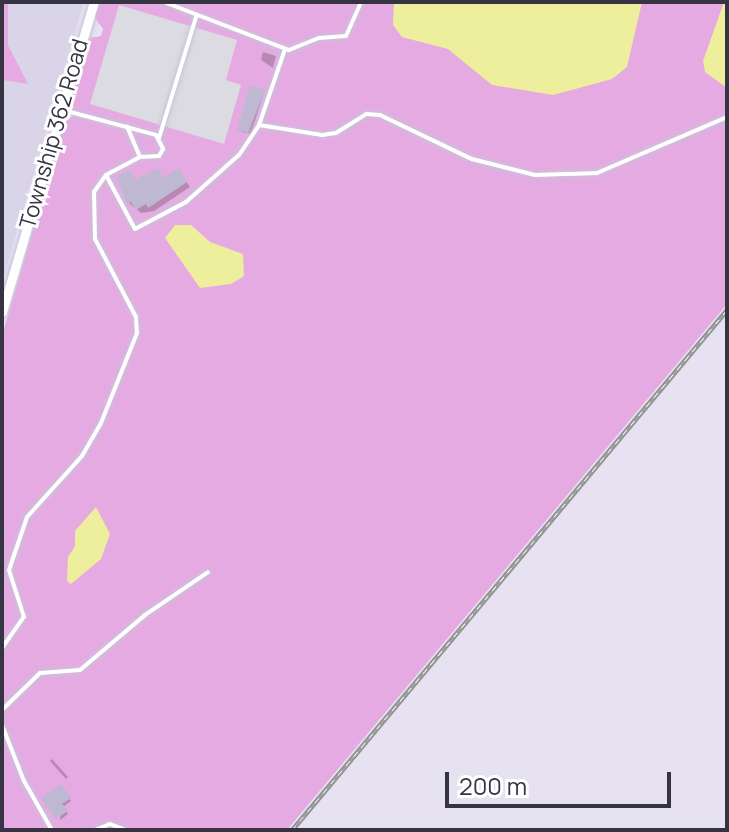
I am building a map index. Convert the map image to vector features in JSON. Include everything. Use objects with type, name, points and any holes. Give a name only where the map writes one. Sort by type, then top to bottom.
[{"type":"street","name":"Township 362 Road","points":[[2,312],[94,2]]},
{"type":"lane","points":[[164,2],[285,49],[346,36],[361,2]]},
{"type":"lane","points":[[2,648],[24,617],[9,570],[27,517],[82,456],[101,423],[137,333],[136,317],[95,239],[94,192],[106,175],[140,157],[159,156],[159,138],[196,17]]},
{"type":"lane","points":[[106,175],[135,229],[186,202],[239,155],[259,125],[285,49]]},
{"type":"lane","points":[[60,109],[159,138]]},
{"type":"lane","points":[[259,125],[322,135],[336,133],[367,114],[380,115],[472,159],[535,175],[597,173],[727,117]]},
{"type":"lane","points":[[127,127],[140,157]]},
{"type":"lane","points":[[2,710],[40,673],[80,670],[145,615],[208,572]]},
{"type":"lane","points":[[2,725],[24,781],[52,830]]},
{"type":"lane","points":[[95,830],[110,824],[126,830]]},
{"type":"shaded area","points":[[2,2],[84,2],[2,282]]},
{"type":"shaded area","points":[[2,2],[8,2],[8,45],[28,84],[2,80]]},
{"type":"shaded area","points":[[99,2],[727,2],[727,304],[287,830],[2,830],[2,336],[64,123],[73,116],[72,98],[89,38],[101,36],[103,29],[95,18]]},
{"type":"shaded area","points":[[394,2],[642,2],[627,67],[612,79],[553,95],[492,85],[448,49],[402,37],[393,25]]},
{"type":"shaded area","points":[[724,2],[727,2],[727,88],[705,72],[703,61]]},
{"type":"shaded area","points":[[119,5],[237,40],[226,80],[241,85],[224,144],[90,104]]},
{"type":"shaded area","points":[[175,225],[191,225],[210,242],[243,254],[244,276],[231,284],[200,288],[165,238]]},
{"type":"shaded area","points":[[96,507],[110,534],[101,559],[71,584],[67,581],[68,557],[75,546],[75,531]]},
{"type":"building","points":[[250,85],[265,90],[248,133],[237,130]]},
{"type":"building","points":[[158,168],[163,178],[179,168],[187,182],[148,208],[146,204],[136,210],[131,202],[127,204],[117,177],[130,170],[136,180]]},
{"type":"building","points":[[61,784],[71,798],[62,804],[68,811],[56,819],[41,798]]},
{"type":"railway","points":[[292,830],[727,310]]}]
